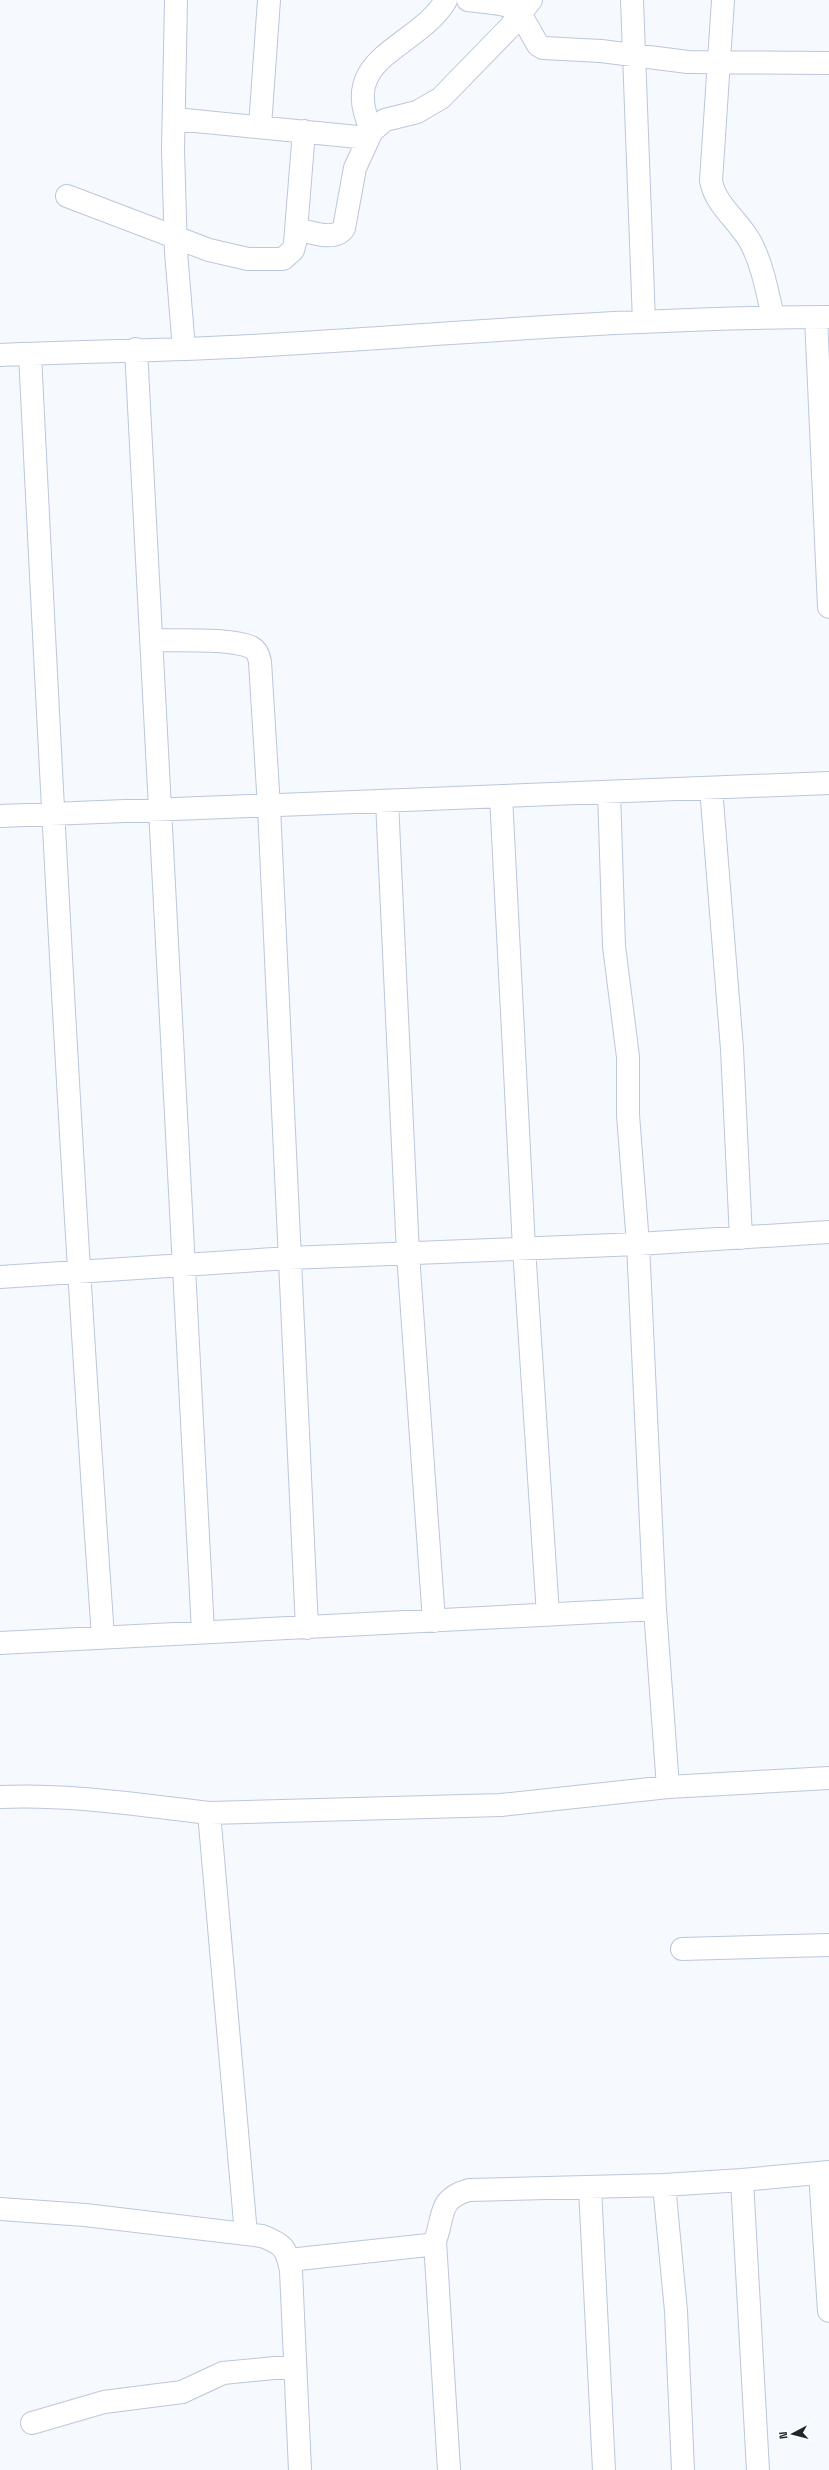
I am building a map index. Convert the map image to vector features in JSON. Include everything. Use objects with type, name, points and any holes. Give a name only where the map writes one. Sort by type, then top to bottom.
[{"type":"street","points":[[176,0],[175,119],[173,150],[176,235],[184,349]]},
{"type":"street","points":[[260,126],[269,0]]},
{"type":"street","points":[[370,134],[362,104],[367,75],[387,52],[422,26],[435,14],[446,0]]},
{"type":"street","points":[[468,0],[526,6]]},
{"type":"street","points":[[632,0],[644,322]]},
{"type":"street","points":[[723,0],[711,181],[713,192],[752,244],[762,270],[773,316]]},
{"type":"street","points":[[296,229],[332,236],[341,232],[344,228],[356,168],[370,134],[385,120],[417,112],[441,98],[526,6]]},
{"type":"street","points":[[526,6],[538,44],[543,48],[601,51],[661,60],[719,63],[829,63]]},
{"type":"street","points":[[175,119],[304,131],[370,134]]},
{"type":"street","points":[[67,196],[176,235],[209,250],[248,259],[274,261],[288,256],[293,250],[304,131]]},
{"type":"street","points":[[0,356],[136,349],[184,349],[644,322],[773,316],[822,317],[829,607]]},
{"type":"street","points":[[136,349],[203,1632]]},
{"type":"street","points":[[30,354],[52,816],[78,1273],[103,1637]]},
{"type":"street","points":[[152,640],[235,643],[252,648],[256,651],[260,662],[269,807],[307,1628]]},
{"type":"street","points":[[0,816],[52,816],[829,783]]},
{"type":"street","points":[[711,788],[732,1049],[741,1238]]},
{"type":"street","points":[[609,792],[614,946],[627,1039],[628,1115],[638,1244],[655,1609],[668,1788]]},
{"type":"street","points":[[501,796],[524,1248],[548,1615]]},
{"type":"street","points":[[387,801],[408,1254],[434,1621]]},
{"type":"street","points":[[0,1277],[183,1267],[289,1258],[638,1244],[829,1232]]},
{"type":"street","points":[[0,1643],[655,1609]]},
{"type":"street","points":[[0,1797],[28,1796],[94,1801],[209,1813],[501,1805],[668,1788],[829,1778]]},
{"type":"street","points":[[209,1813],[246,2234]]},
{"type":"street","points":[[682,1949],[829,1945]]},
{"type":"street","points":[[449,2470],[435,2241],[445,2204],[460,2193],[481,2189],[590,2188],[664,2185],[742,2180],[824,2172],[829,2311]]},
{"type":"street","points":[[742,2180],[758,2470]]},
{"type":"street","points":[[664,2185],[676,2311],[683,2470]]},
{"type":"street","points":[[590,2188],[604,2470]]},
{"type":"street","points":[[0,2209],[85,2215],[262,2236],[276,2241],[285,2248],[289,2260],[300,2470]]},
{"type":"street","points":[[289,2260],[416,2248],[435,2241]]},
{"type":"street","points":[[32,2422],[104,2402],[175,2394],[223,2373],[295,2366]]}]
